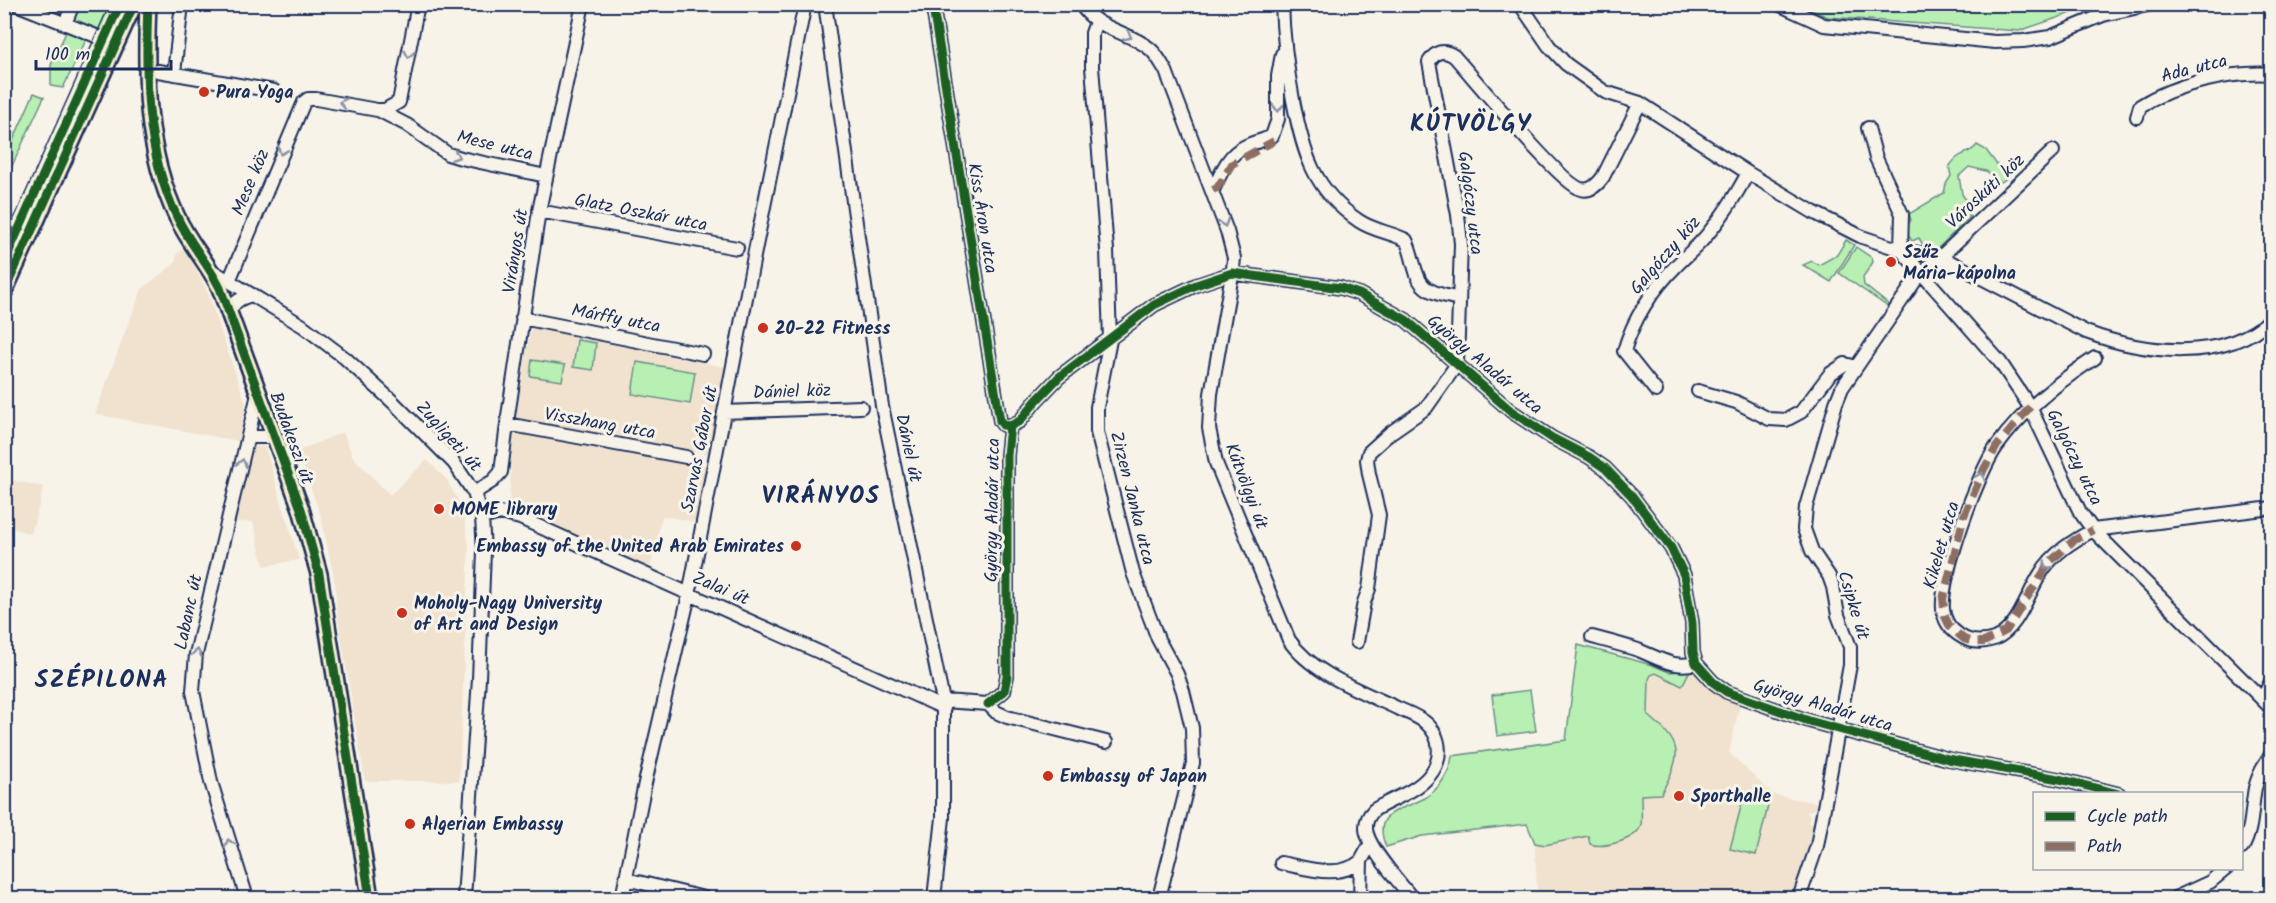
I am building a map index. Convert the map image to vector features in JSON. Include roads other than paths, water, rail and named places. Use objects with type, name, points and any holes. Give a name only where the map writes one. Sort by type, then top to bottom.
[{"type":"main road","points":[[4,292],[134,4]]},
{"type":"main road","name":"Budakeszi út","points":[[148,4],[148,110],[156,154],[168,197],[192,245],[212,270],[229,312],[301,509],[320,574],[370,898]]},
{"type":"street","points":[[16,4],[116,44]]},
{"type":"street","points":[[65,24],[73,4]]},
{"type":"street","points":[[174,73],[182,4]]},
{"type":"street","points":[[407,125],[399,102],[418,4]]},
{"type":"street","name":"Virányos út","points":[[474,493],[494,482],[501,472],[539,211],[583,4]]},
{"type":"street","name":"Szarvas Gábor út","points":[[621,898],[689,595],[754,251],[805,4]]},
{"type":"street","name":"Dániel út","points":[[825,4],[882,406],[943,705],[943,818],[934,898]]},
{"type":"street","name":"Kútvölgyi út","points":[[1081,4],[1096,22],[1142,43],[1157,56],[1166,71],[1213,190],[1234,258],[1211,394],[1209,415],[1211,437],[1216,463],[1288,640],[1296,651],[1317,667],[1425,722],[1438,741],[1440,750],[1438,764],[1429,777],[1370,814],[1366,826],[1371,843]]},
{"type":"street","points":[[1282,4],[1284,50],[1299,134],[1308,163],[1317,179],[1334,202],[1359,221],[1373,230],[1406,240],[1423,286],[1436,293],[1459,298]]},
{"type":"street","points":[[1521,4],[1548,46],[1566,64],[1605,92],[1640,103],[1748,173],[1862,237],[1901,250],[1941,257],[2086,332],[2104,339],[2144,348],[2196,349],[2223,344],[2258,329],[2271,318]]},
{"type":"street","points":[[1778,4],[1824,25],[1995,42],[2050,37],[2103,15],[2152,4]]},
{"type":"street","name":"Kiss Áron utca","points":[[930,6],[1000,421],[1003,425],[1010,426]]},
{"type":"street","name":"Zirzen Janka utca","points":[[1096,22],[1092,33],[1092,67],[1107,250],[1110,340],[1096,421],[1100,447],[1133,573],[1158,639],[1177,674],[1192,728],[1193,763],[1160,898]]},
{"type":"street","points":[[1213,190],[1229,158],[1245,146],[1261,142],[1272,136],[1278,119],[1278,76],[1280,59],[1284,50]]},
{"type":"street","name":"Galgóczy utca","points":[[1457,364],[1461,244],[1448,156],[1430,71],[1430,62],[1434,55],[1445,51],[1454,56],[1554,168],[1574,186],[1581,189],[1588,190],[1597,185],[1603,177],[1640,103]]},
{"type":"street","points":[[158,71],[274,91]]},
{"type":"street","name":"Ada utca","points":[[2137,117],[2140,106],[2155,96],[2172,90],[2233,75],[2271,74]]},
{"type":"street","name":"Mese utca","points":[[308,99],[377,110],[385,110],[399,102]]},
{"type":"street","name":"Mese köz","points":[[229,281],[300,108],[308,99]]},
{"type":"street","name":"Mese utca","points":[[377,110],[407,125],[448,154],[546,176]]},
{"type":"street","points":[[1868,128],[1876,158],[1902,214],[1901,250]]},
{"type":"street","name":"Városkúti köz","points":[[1922,274],[2054,151]]},
{"type":"street","name":"Galgóczy köz","points":[[1656,391],[1624,351],[1633,326],[1643,306],[1658,285],[1706,236],[1720,218],[1748,173]]},
{"type":"street","name":"Glatz Oszkár utca","points":[[539,211],[737,248]]},
{"type":"street","name":"Galgóczy utca","points":[[1901,250],[2000,362],[2030,407],[2080,512],[2093,530],[2271,709]]},
{"type":"street","name":"Zugligeti út","points":[[212,270],[303,326],[345,358],[454,463],[474,493],[482,518],[484,551],[479,679],[464,898]]},
{"type":"street","name":"György Aladár utca","points":[[988,704],[1004,691],[1007,676],[1007,465],[1010,426],[1020,421],[1035,401],[1059,377],[1154,305],[1196,285],[1232,273],[1341,288],[1359,294],[1406,320],[1528,423],[1605,468],[1632,496],[1671,548],[1684,575],[1696,663],[1726,692],[1809,721],[1948,759],[2059,779],[2111,792]]},
{"type":"street","name":"Csipke út","points":[[1798,898],[1816,846],[1850,665],[1850,647],[1838,615],[1833,587],[1807,539],[1804,520],[1842,388],[1915,280],[1922,274]]},
{"type":"street","points":[[229,312],[235,302],[242,297],[253,295]]},
{"type":"street","name":"Márffy utca","points":[[522,318],[704,354]]},
{"type":"street","name":"Kikelet utca","points":[[2096,358],[2030,407],[1996,446],[1965,516],[1943,599],[1945,617],[1950,627],[1964,639],[1973,642],[1990,640],[2006,632],[2050,562],[2074,540],[2093,530],[2271,508]]},
{"type":"street","points":[[1357,642],[1364,602],[1369,589],[1379,515],[1369,474],[1367,460],[1369,452],[1390,433],[1426,408],[1457,364]]},
{"type":"street","points":[[1698,391],[1736,402],[1769,419],[1786,420],[1801,412],[1830,374],[1845,364],[1856,367]]},
{"type":"street","name":"Labanc út","points":[[247,898],[211,782],[193,692],[196,654],[258,394]]},
{"type":"street","name":"Dániel köz","points":[[724,412],[861,407]]},
{"type":"street","name":"Visszhang utca","points":[[507,424],[686,457]]},
{"type":"street","points":[[248,437],[275,437]]},
{"type":"street","name":"Zalai út","points":[[482,518],[500,513],[520,518],[648,574],[689,595],[943,705],[988,704],[996,712],[1007,717],[1106,742]]},
{"type":"street","points":[[1592,637],[1636,649],[1664,662],[1683,666],[1696,663]]},
{"type":"street","points":[[2262,699],[2271,680]]},
{"type":"street","points":[[2243,845],[2247,840],[2246,823],[2255,786],[2271,753]]},
{"type":"street","points":[[1281,863],[1337,871],[1348,870],[1361,861],[1371,843],[1412,898]]},
{"type":"street","points":[[1360,898],[1361,861]]},
{"type":"street","points":[[2175,898],[2210,882],[2225,870]]},
{"type":"street","points":[[626,879],[704,898]]},
{"type":"tram line","points":[[4,241],[110,4]]},
{"type":"place","name":"Pura Yoga","points":[[204,92]]},
{"type":"place","name":"Szűz Mária-kápolna","points":[[1891,262]]},
{"type":"place","name":"20-22 Fitness","points":[[763,328]]},
{"type":"place","name":"MOME library","points":[[439,509]]},
{"type":"place","name":"Embassy of the United Arab Emirates","points":[[796,546]]},
{"type":"place","name":"Moholy-Nagy University of Art and Design","points":[[402,613]]},
{"type":"place","name":"Embassy of Japan","points":[[1048,776]]},
{"type":"place","name":"Sporthalle","points":[[1679,796]]},
{"type":"place","name":"Algerian Embassy","points":[[410,824]]},
{"type":"district","name":"KÚTVÖLGY","points":[[1471,123]]},
{"type":"district","name":"VIRÁNYOS","points":[[821,495]]},
{"type":"district","name":"SZÉPILONA","points":[[102,679]]}]
